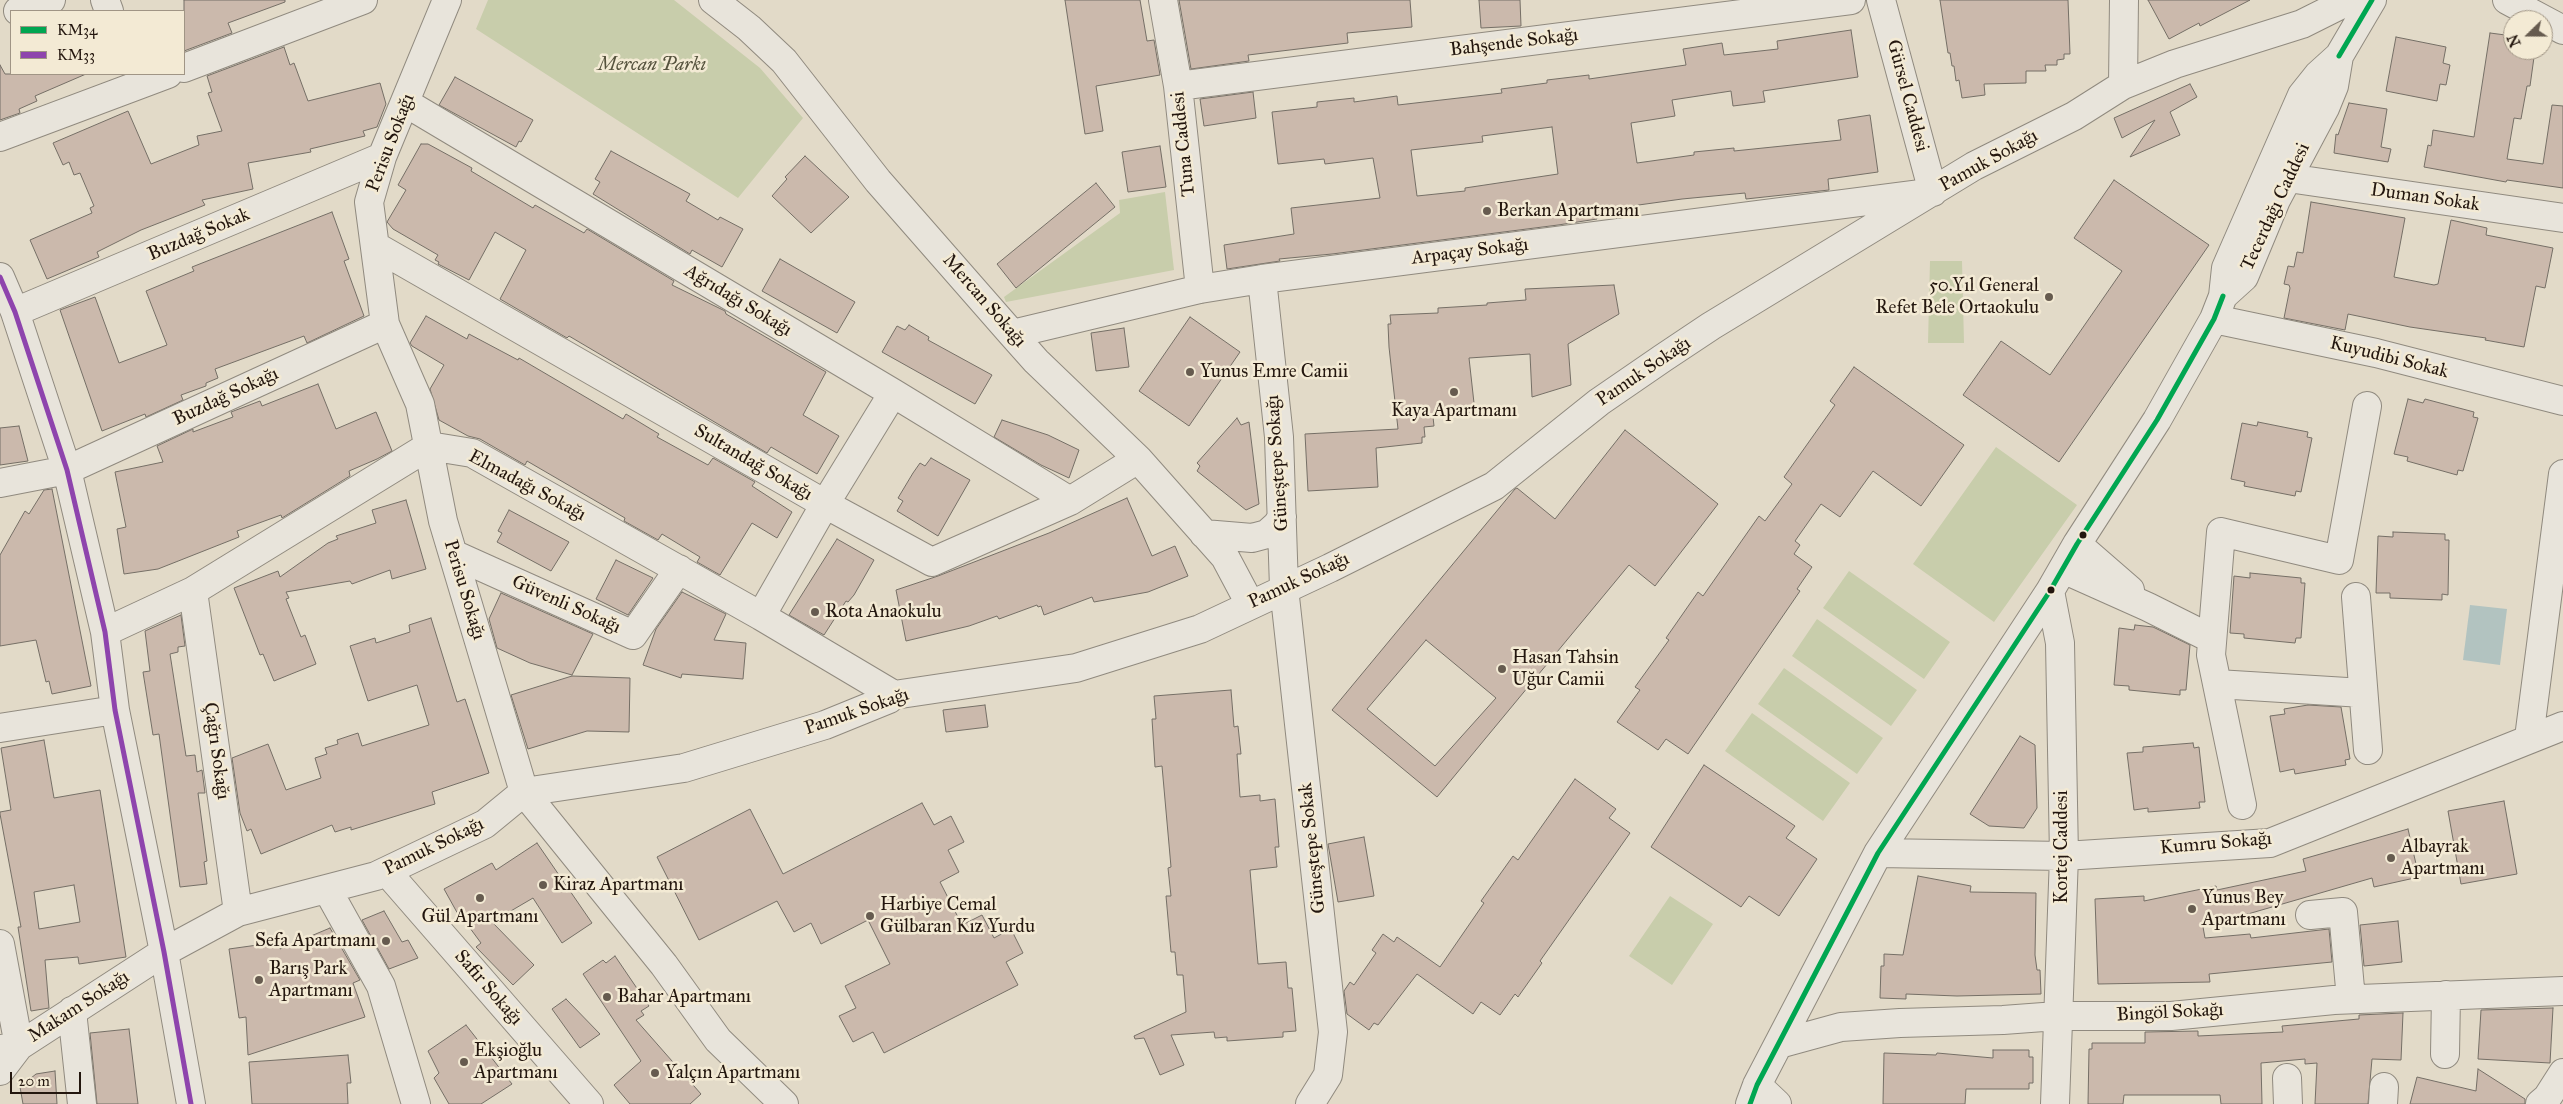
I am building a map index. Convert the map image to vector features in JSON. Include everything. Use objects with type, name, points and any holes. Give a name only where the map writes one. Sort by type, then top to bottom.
[{"type":"street","points":[[21,10],[51,0]]},
{"type":"street","points":[[185,68],[363,0]]},
{"type":"street","name":"Perisu Sokağı","points":[[447,0],[382,158],[369,202],[384,324],[420,404],[443,521],[524,792],[664,965],[718,1040],[784,1104]]},
{"type":"street","name":"Mercan Sokağı","points":[[713,0],[749,28],[784,61],[878,181],[1036,361],[1138,459],[1224,557],[1250,604]]},
{"type":"street","name":"Tuna Caddesi","points":[[1163,0],[1178,86],[1200,290]]},
{"type":"street","name":"Bahşende Sokağı","points":[[1178,86],[1851,0]]},
{"type":"street","name":"Gürsel Caddesi","points":[[1881,0],[1932,192]]},
{"type":"street","points":[[2123,85],[2124,0]]},
{"type":"street","name":"Pamuk Sokağı","points":[[164,952],[238,912],[386,872],[485,824],[524,792],[684,768],[824,725],[889,699],[894,695],[1076,668],[1200,629],[1330,568],[1494,486],[1599,402],[1711,326],[1974,166],[2074,116],[2123,85],[2175,64],[2302,24],[2350,0]]},
{"type":"street","name":"Tecerdağı Caddesi","points":[[2219,307],[2226,268],[2302,95],[2318,75],[2339,56],[2372,0]]},
{"type":"street","points":[[2506,0],[2563,30]]},
{"type":"street","name":"Tecerdağı Caddesi","points":[[2219,307],[2244,277],[2288,178],[2328,101],[2334,86],[2339,56]]},
{"type":"street","points":[[0,137],[137,79],[162,75]]},
{"type":"street","name":"Ağrıdağı Sokağı","points":[[406,103],[893,393],[1070,501]]},
{"type":"street","name":"Buzdağ Sokak","points":[[15,312],[382,158]]},
{"type":"street","name":"Duman Sokak","points":[[2288,178],[2563,218]]},
{"type":"street","name":"Arpaçay Sokağı","points":[[1012,334],[1200,290],[1262,279],[1932,192]]},
{"type":"street","name":"Sultandağ Sokağı","points":[[375,246],[825,504],[932,562],[1070,501],[1138,459]]},
{"type":"street","points":[[0,277],[15,312],[67,470],[104,632],[115,710],[164,952],[191,1104]]},
{"type":"street","name":"Güneştepe Sokağı","points":[[1262,279],[1279,437],[1284,588]]},
{"type":"street","points":[[1777,1104],[1754,1095],[1878,853],[2056,580],[2157,420],[2219,307]]},
{"type":"street","name":"Kuyudibi Sokak","points":[[2219,307],[2376,353],[2563,402]]},
{"type":"street","name":"Buzdağ Sokağı","points":[[0,483],[67,470],[384,324]]},
{"type":"street","points":[[761,616],[825,504],[893,393]]},
{"type":"street","points":[[2242,805],[2211,655],[2221,532],[2339,560],[2367,406]]},
{"type":"street","points":[[104,632],[193,591],[429,446]]},
{"type":"street","name":"Elmadağı Sokağı","points":[[429,446],[472,453],[761,616],[894,695]]},
{"type":"street","points":[[2529,738],[2563,474]]},
{"type":"street","points":[[1204,534],[1252,538],[1267,534],[1277,525],[1282,517]]},
{"type":"street","points":[[2077,544],[2148,607]]},
{"type":"street","name":"Güvenli Sokağı","points":[[453,554],[633,635],[678,569]]},
{"type":"street","points":[[2056,580],[2148,607],[2212,639]]},
{"type":"street","name":"Kortej Caddesi","points":[[2055,1104],[2064,856],[2060,643],[2056,580]]},
{"type":"street","name":"Güneştepe Sokak","points":[[1284,588],[1333,1032],[1328,1075],[1310,1104]]},
{"type":"street","name":"Çağrı Sokağı","points":[[193,591],[238,912]]},
{"type":"street","points":[[2356,597],[2368,750]]},
{"type":"street","points":[[2217,684],[2363,693]]},
{"type":"street","points":[[0,728],[115,710]]},
{"type":"street","name":"Kumru Sokağı","points":[[1878,853],[2064,856],[2270,843],[2563,726]]},
{"type":"street","name":"Safir Sokağı","points":[[386,872],[589,1104]]},
{"type":"street","points":[[327,889],[381,986],[416,1104]]},
{"type":"street","points":[[2310,915],[2343,912],[2351,999]]},
{"type":"street","points":[[0,944],[9,1048]]},
{"type":"street","name":"Makam Sokağı","points":[[0,1070],[9,1048],[72,1012],[164,952]]},
{"type":"street","name":"Bingöl Sokağı","points":[[1779,1044],[1841,1028],[2057,1016],[2171,1016],[2351,999],[2563,990]]},
{"type":"street","points":[[2445,1054],[2446,995]]},
{"type":"street","points":[[72,1012],[82,1104]]},
{"type":"street","points":[[2540,1104],[2548,1098],[2563,1073]]},
{"type":"green space","name":"Mercan Parkı","points":[[488,0],[674,0],[760,68],[803,118],[738,198],[476,29]]},
{"type":"green space","points":[[1165,192],[1174,270],[1006,302],[1004,297],[1120,213],[1119,200]]},
{"type":"green space","points":[[1930,261],[1962,261],[1964,343],[1928,343]]},
{"type":"green space","points":[[1996,447],[2077,505],[1994,622],[1913,564]]},
{"type":"green space","points":[[1849,571],[1950,642],[1924,679],[1823,608]]},
{"type":"green space","points":[[1817,619],[1917,690],[1891,726],[1792,656]]},
{"type":"green space","points":[[1784,668],[1883,738],[1857,774],[1758,704]]},
{"type":"green space","points":[[1752,713],[1850,783],[1823,821],[1725,751]]},
{"type":"green space","points":[[1670,896],[1713,924],[1672,985],[1629,956]]},
{"type":"shaded area","points":[[2470,605],[2507,609],[2500,665],[2463,660]]},
{"type":"building","points":[[184,0],[285,0],[285,2],[228,23],[232,33],[185,51]]},
{"type":"building","points":[[1065,0],[1140,0],[1147,41],[1154,40],[1160,75],[1096,86],[1103,131],[1085,134]]},
{"type":"building","points":[[1179,0],[1410,0],[1412,27],[1347,33],[1348,43],[1248,55],[1249,61],[1191,69]]},
{"type":"building","points":[[1479,0],[1520,0],[1521,26],[1481,28]]},
{"type":"building","points":[[1940,0],[2068,0],[2070,54],[2064,54],[2064,59],[2057,60],[2057,65],[2045,65],[2046,71],[2026,71],[2026,83],[1984,84],[1985,95],[1962,98],[1959,80],[1956,81],[1954,66],[1952,66],[1950,53],[1948,53]]},
{"type":"building","points":[[2148,0],[2250,0],[2200,26],[2199,23],[2169,39]]},
{"type":"building","points":[[1851,30],[1858,77],[1763,91],[1765,102],[1733,106],[1731,91],[1672,100],[1675,116],[1631,123],[1637,163],[1694,155],[1694,152],[1734,148],[1734,151],[1841,140],[1838,120],[1870,115],[1878,172],[1828,179],[1829,190],[1746,199],[1745,193],[1682,199],[1595,211],[1597,219],[1558,225],[1279,259],[1280,261],[1227,269],[1224,245],[1294,234],[1291,208],[1380,198],[1373,158],[1325,164],[1324,159],[1278,164],[1272,112],[1317,107],[1317,102],[1354,98],[1354,102],[1397,96],[1398,105],[1502,93],[1501,89],[1547,83],[1547,80],[1589,75],[1589,79],[1686,65],[1683,49],[1722,43],[1724,55],[1778,49],[1777,41]],"holes":[[[1552,127],[1558,174],[1465,188],[1465,191],[1417,196],[1411,150],[1483,142],[1482,136]]]},
{"type":"building","points":[[2490,33],[2503,35],[2503,60],[2534,60],[2530,86],[2527,86],[2521,119],[2514,118],[2507,159],[2543,164],[2552,105],[2563,106],[2563,188],[2507,180],[2506,182],[2424,167],[2428,145],[2431,146],[2433,130],[2474,137]]},
{"type":"building","points":[[2396,37],[2446,47],[2443,63],[2450,65],[2446,85],[2440,84],[2437,101],[2386,91]]},
{"type":"building","points":[[284,47],[290,65],[294,63],[308,101],[380,83],[386,104],[377,127],[363,131],[365,136],[310,149],[311,152],[248,163],[253,189],[202,200],[205,205],[141,230],[97,252],[99,257],[47,279],[30,240],[92,213],[90,208],[94,206],[80,173],[74,175],[69,162],[63,165],[53,143],[128,111],[151,164],[199,145],[197,136],[222,131],[208,93],[212,92],[207,76]]},
{"type":"building","points":[[0,65],[5,74],[10,75],[84,75],[35,96],[37,101],[19,109],[20,113],[0,120]]},
{"type":"building","points":[[455,77],[533,120],[521,142],[519,141],[516,147],[439,105]]},
{"type":"building","points":[[2190,84],[2197,97],[2170,112],[2180,135],[2130,157],[2155,120],[2122,138],[2114,118]]},
{"type":"building","points":[[1253,92],[1256,118],[1204,126],[1200,99]]},
{"type":"building","points":[[2349,103],[2387,109],[2381,147],[2391,149],[2388,162],[2334,153],[2336,134],[2338,135]]},
{"type":"building","points":[[421,144],[428,144],[472,168],[471,171],[533,208],[535,205],[584,233],[587,229],[674,281],[672,285],[725,311],[726,314],[826,372],[803,415],[839,436],[817,474],[771,447],[767,453],[569,336],[567,338],[500,299],[526,250],[495,232],[469,280],[438,264],[439,262],[435,260],[438,255],[393,229],[387,222],[406,190],[398,185]]},
{"type":"building","points":[[1160,146],[1166,187],[1128,192],[1122,152]]},
{"type":"building","points":[[611,151],[690,194],[686,201],[718,220],[720,217],[743,229],[722,267],[692,250],[690,254],[593,194],[600,182],[595,179]]},
{"type":"building","points":[[805,156],[849,197],[811,233],[772,196],[787,179],[785,177]]},
{"type":"building","points":[[2114,180],[2209,245],[2059,462],[1963,395],[2001,341],[2050,375],[2122,271],[2074,238]]},
{"type":"building","points":[[1096,183],[1115,207],[1016,288],[997,264]]},
{"type":"building","points":[[2311,202],[2405,218],[2394,277],[2434,285],[2438,284],[2451,220],[2487,228],[2486,235],[2553,248],[2545,288],[2536,286],[2524,347],[2485,340],[2486,338],[2410,327],[2348,314],[2345,330],[2284,318],[2290,288],[2289,285],[2284,284],[2288,266],[2294,267],[2297,252],[2303,253]]},
{"type":"building","points":[[332,212],[349,259],[344,261],[364,316],[307,343],[304,336],[215,369],[218,378],[206,383],[206,386],[181,395],[183,400],[146,417],[145,414],[102,431],[60,310],[95,297],[119,363],[167,345],[146,291],[194,271],[192,267]]},
{"type":"building","points":[[780,259],[855,302],[837,333],[762,291]]},
{"type":"building","points":[[1614,285],[1619,314],[1568,344],[1571,385],[1532,397],[1530,354],[1469,358],[1475,412],[1433,417],[1434,426],[1424,427],[1425,437],[1422,437],[1422,443],[1376,448],[1378,487],[1308,491],[1305,434],[1398,429],[1389,347],[1388,324],[1391,324],[1390,315],[1438,313],[1438,308],[1526,300],[1525,289]]},
{"type":"building","points":[[426,316],[467,339],[469,334],[518,360],[519,358],[623,419],[626,414],[659,434],[657,437],[708,465],[713,458],[755,482],[752,486],[792,512],[777,538],[752,523],[720,575],[697,562],[700,557],[662,534],[658,540],[624,521],[625,518],[527,461],[525,465],[480,439],[468,436],[439,420],[430,389],[444,365],[410,343]]},
{"type":"building","name":"Yunus Emre Camii","points":[[1190,317],[1240,352],[1189,426],[1139,391]]},
{"type":"building","points":[[909,325],[929,337],[928,340],[992,375],[975,404],[882,352],[897,326],[905,330]]},
{"type":"building","points":[[1124,328],[1129,367],[1096,371],[1091,333]]},
{"type":"building","points":[[1854,367],[1964,445],[1921,506],[1873,471],[1840,517],[1821,504],[1795,541],[1800,545],[1794,554],[1812,567],[1797,589],[1800,591],[1688,754],[1666,739],[1658,750],[1617,722],[1640,690],[1635,687],[1669,640],[1666,638],[1698,592],[1703,596],[1759,516],[1765,521],[1792,484],[1784,477],[1835,405],[1830,401]]},
{"type":"building","points":[[318,384],[336,429],[376,412],[392,451],[349,471],[350,476],[282,518],[281,515],[237,531],[239,537],[158,569],[124,574],[117,529],[126,527],[115,472],[163,462],[157,446],[193,429],[193,432],[233,417],[231,412],[260,401],[262,406]]},
{"type":"building","points":[[2408,399],[2423,403],[2425,399],[2474,412],[2473,417],[2478,418],[2463,471],[2458,470],[2457,475],[2407,461],[2408,457],[2394,454]]},
{"type":"building","points":[[1237,418],[1241,425],[1249,422],[1259,504],[1246,510],[1197,471],[1200,466],[1197,463]]},
{"type":"building","points":[[1002,420],[1048,435],[1079,450],[1069,478],[1041,465],[994,437]]},
{"type":"building","points":[[2258,422],[2308,432],[2307,437],[2312,438],[2301,492],[2296,491],[2295,496],[2244,486],[2245,482],[2231,479],[2242,423],[2257,426]]},
{"type":"building","points":[[19,426],[28,461],[0,465],[0,428]]},
{"type":"building","name":"Hasan Tahsin Uğur Camii","points":[[1625,430],[1718,504],[1655,586],[1629,565],[1437,797],[1332,710],[1515,489],[1517,488],[1555,519]],"holes":[[[1426,640],[1496,698],[1435,766],[1367,709]]]},
{"type":"building","points":[[931,458],[970,480],[938,536],[897,511],[903,501],[898,498],[913,473],[920,463],[925,466]]},
{"type":"building","points":[[52,489],[91,686],[52,694],[49,681],[46,682],[36,640],[0,646],[0,555],[25,511],[29,514],[44,490]]},
{"type":"building","points":[[1127,498],[1152,556],[1175,546],[1188,576],[1148,592],[1094,602],[1092,597],[1044,615],[1041,606],[1038,607],[1037,605],[999,619],[997,616],[969,626],[906,641],[896,590],[938,576],[1049,533]]},
{"type":"building","points":[[406,500],[426,569],[392,579],[390,570],[352,584],[350,581],[286,592],[289,598],[286,599],[301,637],[305,635],[316,664],[274,681],[263,654],[260,655],[234,588],[278,571],[280,577],[328,543],[338,539],[336,536],[376,523],[372,510]]},
{"type":"building","points":[[509,510],[569,542],[551,571],[497,542],[502,533],[498,531]]},
{"type":"building","points":[[2393,532],[2445,534],[2445,540],[2449,540],[2448,595],[2442,594],[2442,600],[2390,598],[2390,593],[2376,593],[2378,536],[2393,537]]},
{"type":"building","points":[[837,539],[874,560],[854,595],[848,602],[846,601],[824,635],[789,615]]},
{"type":"building","points":[[616,560],[653,578],[628,615],[596,599]]},
{"type":"building","points":[[2250,573],[2301,578],[2301,583],[2305,583],[2301,638],[2296,638],[2295,643],[2244,638],[2244,634],[2230,633],[2234,576],[2250,578]]},
{"type":"building","points":[[682,592],[726,614],[714,640],[746,643],[743,679],[682,674],[681,678],[643,665],[656,629]]},
{"type":"building","points":[[501,593],[593,634],[572,675],[530,663],[497,648],[489,619]]},
{"type":"building","points":[[181,615],[185,646],[178,647],[178,652],[170,654],[186,756],[195,755],[197,772],[202,770],[205,793],[198,793],[207,861],[204,862],[207,884],[180,887],[159,734],[153,735],[143,672],[150,671],[145,631]]},
{"type":"building","points":[[431,618],[457,702],[465,699],[489,773],[432,792],[435,804],[351,830],[351,827],[335,832],[332,825],[261,854],[251,829],[247,831],[240,813],[232,758],[268,744],[286,790],[321,778],[315,758],[327,754],[325,748],[338,744],[337,740],[358,733],[362,746],[429,725],[417,685],[368,701],[350,646],[375,638],[376,643],[410,632],[409,625]]},
{"type":"building","points":[[2135,625],[2153,627],[2190,645],[2186,690],[2180,690],[2180,695],[2129,690],[2129,686],[2114,685],[2119,628],[2134,630]]},
{"type":"building","points":[[572,676],[630,678],[629,732],[587,731],[528,749],[511,695]]},
{"type":"building","points":[[1231,690],[1234,727],[1238,726],[1241,754],[1237,754],[1240,797],[1260,795],[1260,801],[1275,799],[1279,847],[1275,847],[1277,867],[1250,870],[1258,964],[1286,962],[1288,988],[1292,988],[1296,1031],[1283,1032],[1283,1037],[1227,1041],[1227,1037],[1215,1038],[1214,1032],[1171,1035],[1184,1065],[1160,1075],[1144,1038],[1135,1039],[1134,1036],[1186,1012],[1183,975],[1177,975],[1175,952],[1171,952],[1166,896],[1171,896],[1168,868],[1171,867],[1162,766],[1155,767],[1152,719],[1156,719],[1154,696]]},
{"type":"building","points":[[985,705],[988,727],[946,732],[943,710]]},
{"type":"building","points":[[2308,705],[2341,707],[2350,759],[2345,760],[2346,765],[2295,774],[2294,769],[2280,772],[2270,716],[2285,714],[2284,709]]},
{"type":"building","points":[[2020,736],[2035,745],[2037,808],[2024,828],[1989,826],[1970,814]]},
{"type":"building","points":[[44,740],[54,798],[100,790],[126,957],[79,964],[78,957],[45,960],[49,1008],[31,1011],[18,927],[21,927],[0,814],[0,812],[11,810],[1,748]],"holes":[[[74,885],[80,922],[39,929],[34,892]]]},
{"type":"building","points":[[2193,743],[2194,748],[2199,747],[2205,802],[2199,802],[2200,808],[2148,812],[2148,808],[2134,810],[2127,753],[2143,752],[2143,747]]},
{"type":"building","points":[[1704,765],[1795,826],[1786,838],[1817,859],[1779,916],[1749,896],[1741,907],[1651,847]]},
{"type":"building","points":[[1575,779],[1616,809],[1609,818],[1630,833],[1540,961],[1542,963],[1518,997],[1515,994],[1500,1015],[1481,1002],[1473,1014],[1417,974],[1378,1025],[1374,1023],[1369,1030],[1347,1014],[1344,991],[1350,982],[1354,985],[1376,953],[1372,950],[1383,934],[1394,942],[1397,937],[1440,967],[1484,903],[1481,901],[1513,856],[1518,860]]},
{"type":"building","points":[[2504,801],[2517,874],[2461,884],[2448,811]]},
{"type":"building","points":[[922,803],[934,825],[951,816],[964,842],[948,850],[959,872],[940,882],[962,925],[982,915],[994,938],[1011,929],[1023,953],[1006,962],[1018,985],[884,1053],[873,1032],[853,1042],[839,1016],[856,1008],[845,986],[890,964],[868,920],[821,944],[811,923],[794,932],[777,901],[699,940],[657,857],[750,809],[783,874]]},
{"type":"building","points":[[2408,829],[2419,877],[2374,887],[2372,878],[2203,927],[2205,938],[2250,934],[2251,938],[2329,929],[2332,962],[2209,974],[2210,982],[2098,984],[2095,899],[2144,896],[2144,901],[2216,886],[2217,890],[2306,871],[2303,859]]},
{"type":"building","points":[[1364,837],[1374,896],[1338,902],[1328,844]]},
{"type":"building","points":[[537,843],[592,923],[562,943],[533,898],[492,922],[534,965],[513,985],[476,947],[481,943],[461,916],[459,916],[444,889],[492,863],[496,870]]},
{"type":"building","points":[[1918,876],[1971,886],[1970,892],[2036,893],[2035,955],[2037,970],[2040,970],[2041,994],[1957,996],[1906,994],[1906,999],[1880,998],[1881,966],[1884,966],[1884,954],[1903,955]]},
{"type":"building","name":"Sefa Apartmanı","points":[[384,911],[402,942],[408,940],[418,958],[389,969],[362,920]]},
{"type":"building","points":[[2398,921],[2402,962],[2364,966],[2360,925]]},
{"type":"building","points":[[330,928],[360,980],[353,983],[365,1017],[248,1055],[246,1017],[239,1018],[229,949],[279,942],[280,949]]},
{"type":"building","points":[[615,956],[649,1006],[641,1011],[644,1015],[636,1020],[701,1094],[690,1104],[630,1104],[614,1085],[641,1061],[583,974],[603,960],[606,963]]},
{"type":"building","points":[[566,999],[600,1034],[580,1048],[552,1009]]},
{"type":"building","points":[[2553,1008],[2550,1063],[2478,1059],[2481,1010]]},
{"type":"building","points":[[2403,1013],[2401,1060],[2372,1059],[2368,1104],[2315,1104],[2317,1063],[2305,1064],[2305,1059],[2261,1063],[2262,1104],[2221,1104],[2220,1095],[2124,1095],[2123,1104],[2088,1104],[2089,1049],[2092,1049],[2092,1043],[2145,1043],[2145,1032],[2198,1031],[2198,1036],[2283,1032],[2282,1026],[2359,1019],[2359,1015]]},
{"type":"building","name":"Ekşioğlu Apartmanı","points":[[466,1025],[512,1084],[481,1104],[449,1104],[434,1078],[439,1073],[428,1051]]},
{"type":"building","points":[[129,1029],[138,1104],[97,1104],[90,1033]]},
{"type":"building","points":[[1993,1050],[2029,1050],[2029,1057],[2033,1057],[2033,1083],[2029,1083],[2029,1089],[1966,1089],[1965,1104],[1883,1104],[1884,1053],[1936,1055],[1937,1053],[1993,1058]]},
{"type":"building","points":[[348,1055],[351,1083],[347,1083],[348,1104],[252,1104],[249,1062]]},
{"type":"building","points":[[2478,1069],[2525,1099],[2525,1104],[2410,1104],[2417,1077],[2476,1091]]},
{"type":"building","points":[[55,1071],[57,1104],[23,1104],[20,1087],[36,1074]]},
{"type":"transit line","name":"KM34","points":[[2339,56],[2372,0]]},
{"type":"transit line","name":"KM33","points":[[0,277],[15,312],[67,470],[105,632],[115,710],[164,952],[191,1104]]},
{"type":"transit line","name":"KM34","points":[[1750,1104],[1757,1085],[1878,853],[2050,591],[2077,544],[2157,420],[2214,319],[2223,296]]},
{"type":"place","name":"Berkan Apartmanı","points":[[1487,211]]},
{"type":"place","name":"50.Yıl General Refet Bele Ortaokulu","points":[[2049,297]]},
{"type":"place","name":"Yunus Emre Camii","points":[[1190,372]]},
{"type":"place","name":"Kaya Apartmanı","points":[[1454,392]]},
{"type":"place","name":"Rota Anaokulu","points":[[815,612]]},
{"type":"place","name":"Hasan Tahsin Uğur Camii","points":[[1502,669]]},
{"type":"place","name":"Albayrak Apartmanı","points":[[2391,858]]},
{"type":"place","name":"Kiraz Apartmanı","points":[[543,885]]},
{"type":"place","name":"Gül Apartmanı","points":[[480,898]]},
{"type":"place","name":"Yunus Bey Apartmanı","points":[[2192,909]]},
{"type":"place","name":"Harbiye Cemal Gülbaran Kız Yurdu","points":[[870,916]]},
{"type":"place","name":"Sefa Apartmanı","points":[[386,941]]},
{"type":"place","name":"Barış Park Apartmanı","points":[[259,980]]},
{"type":"place","name":"Bahar Apartmanı","points":[[607,997]]},
{"type":"place","name":"Ekşioğlu Apartmanı","points":[[464,1062]]},
{"type":"place","name":"Yalçın Apartmanı","points":[[655,1073]]}]
